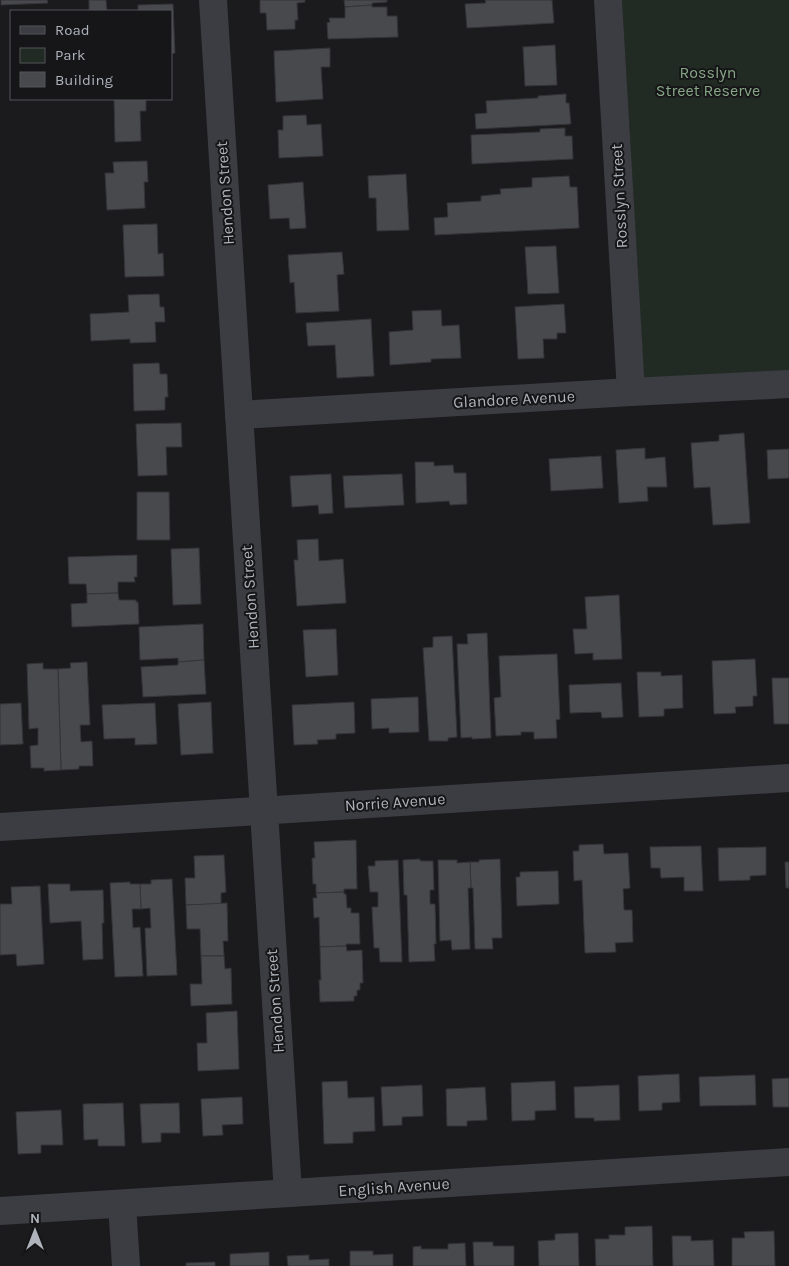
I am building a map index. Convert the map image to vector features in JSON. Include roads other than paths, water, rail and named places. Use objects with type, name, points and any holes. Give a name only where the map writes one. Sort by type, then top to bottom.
[{"type":"street","name":"Hendon Street","points":[[213,0],[288,1194]]},
{"type":"street","name":"Rosslyn Street","points":[[608,0],[631,392]]},
{"type":"street","name":"Glandore Avenue","points":[[239,415],[789,384]]},
{"type":"street","name":"Norrie Avenue","points":[[0,827],[789,778]]},
{"type":"street","name":"English Avenue","points":[[0,1211],[789,1162]]},
{"type":"street","points":[[122,1204],[126,1266]]},
{"type":"park label","name":"Rosslyn Street Reserve","points":[[708,81]]}]
